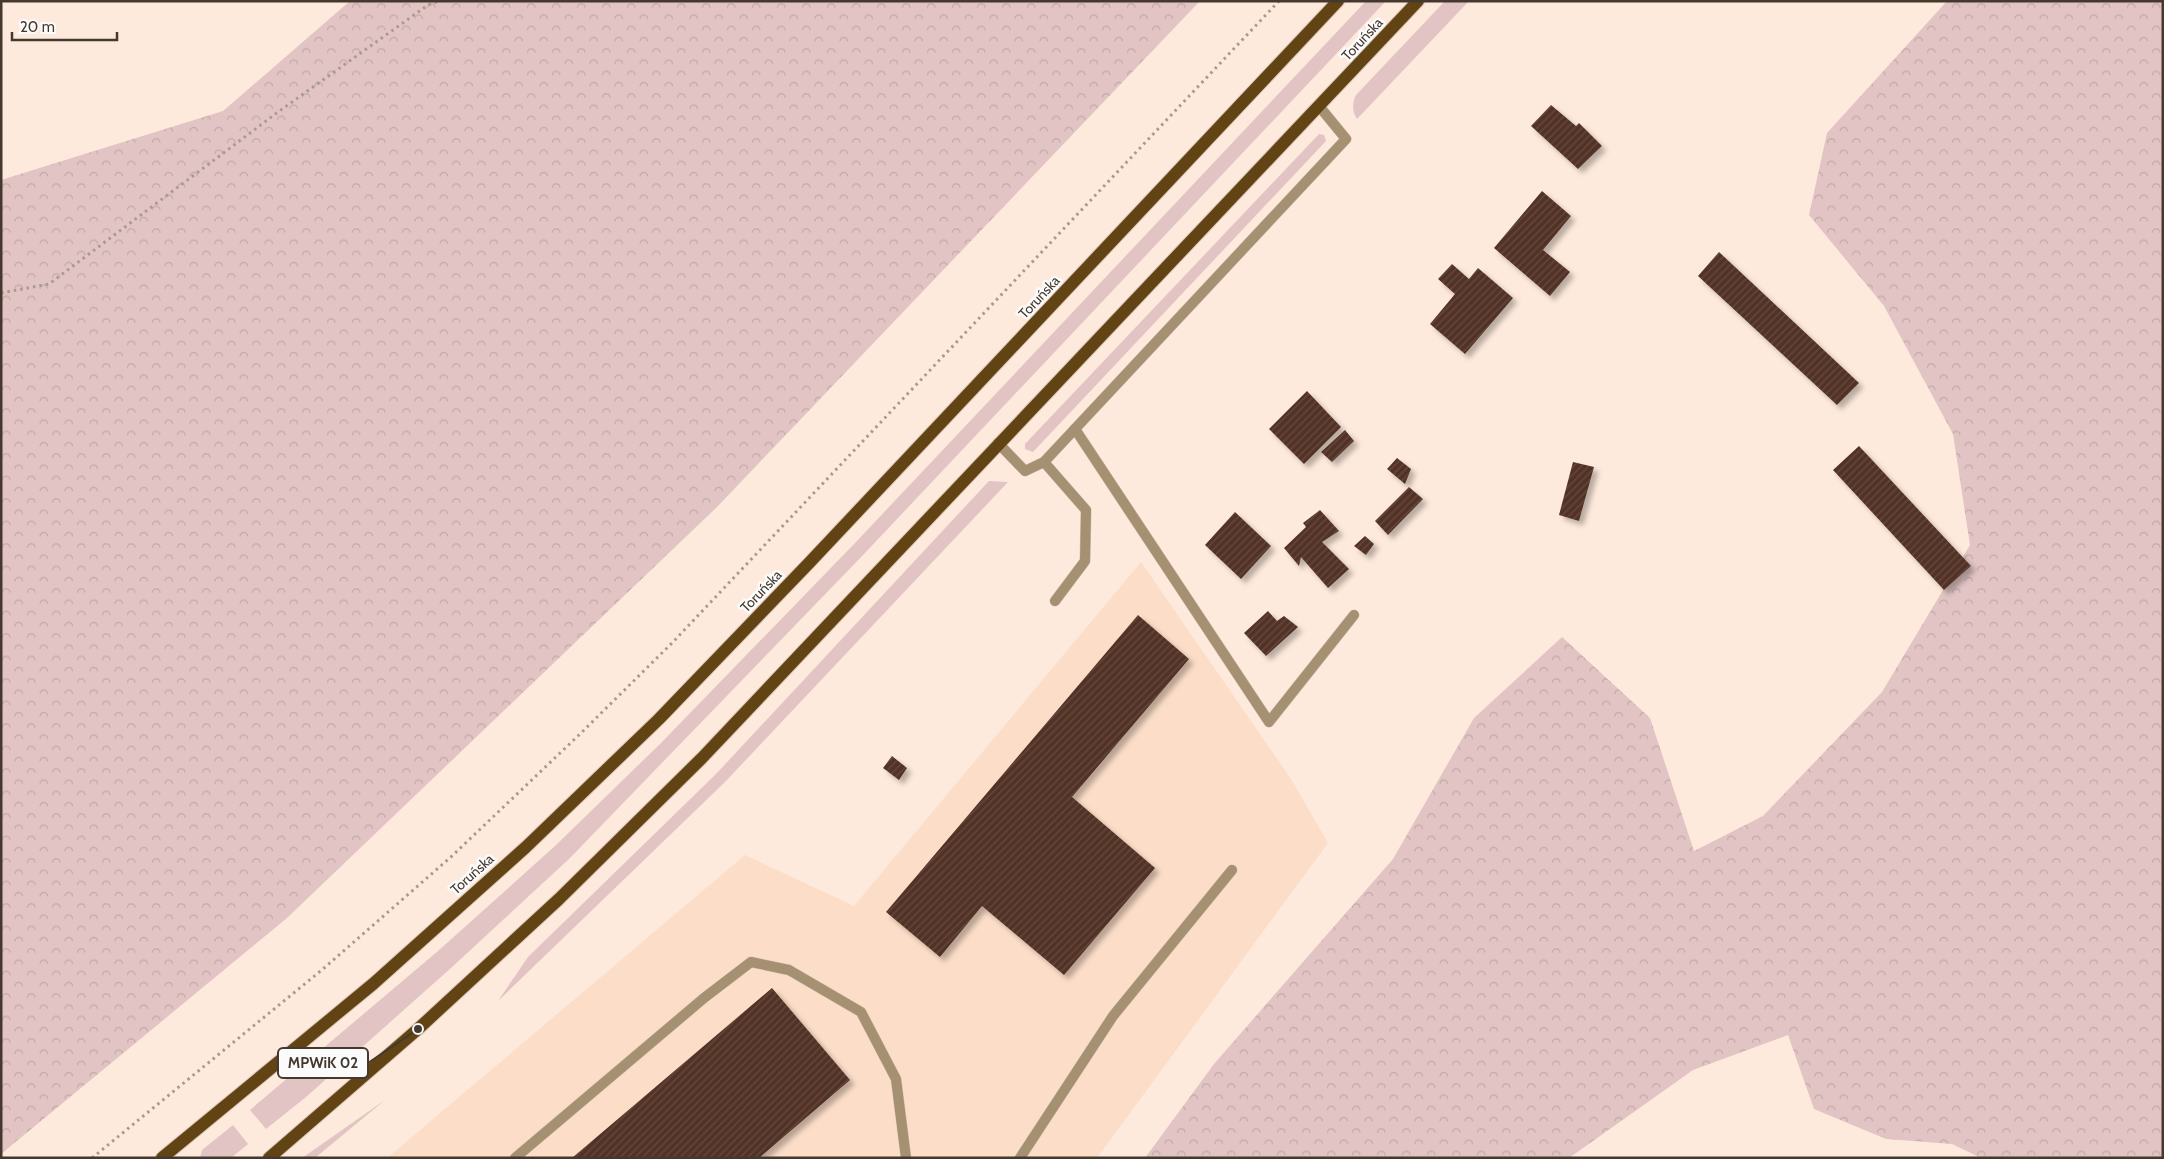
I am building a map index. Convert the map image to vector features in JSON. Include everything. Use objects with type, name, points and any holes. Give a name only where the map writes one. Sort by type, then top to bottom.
[{"type":"main road","name":"Toruńska","points":[[162,1158],[373,984],[526,846],[659,719],[1338,1]]},
{"type":"main road","name":"Toruńska","points":[[269,1158],[418,1029],[559,899],[702,758],[1418,1]]},
{"type":"street","points":[[998,443],[1025,471],[1044,462],[1346,139],[1319,106]]},
{"type":"street","points":[[1074,429],[1270,722],[1354,615]]},
{"type":"street","points":[[1044,462],[1086,510],[1085,561],[1055,601]]},
{"type":"street","points":[[1020,1158],[1113,1016],[1232,870]]},
{"type":"street","points":[[515,1158],[704,998],[751,962],[789,970],[861,1012],[896,1079],[906,1158]]},
{"type":"path","points":[[1,293],[49,284],[286,107],[428,5],[439,1]]},
{"type":"path","points":[[92,1158],[330,963],[452,856],[580,734],[673,642],[1279,1]]},
{"type":"shaded area","points":[[1141,562],[1291,779],[1328,843],[1097,1158],[387,1158],[745,855],[854,906]]},
{"type":"green space","points":[[350,1],[1200,1],[717,507],[287,918],[1,1154],[1,180],[223,111]]},
{"type":"green space","points":[[1366,1],[1386,1],[864,554],[569,859],[451,968],[306,1097],[266,1129],[250,1110],[438,951],[555,846],[661,743],[856,542]]},
{"type":"green space","points":[[1445,1],[1469,1],[1357,119],[1353,107],[1356,95]]},
{"type":"green space","points":[[1947,1],[2163,1],[2163,1158],[1981,1158],[1952,1144],[1886,1139],[1814,1109],[1788,1035],[1693,1070],[1569,1158],[1145,1158],[1214,1064],[1393,859],[1474,718],[1562,637],[1650,718],[1694,851],[1763,816],[1882,692],[1970,545],[1953,434],[1884,306],[1809,215],[1827,133]]},
{"type":"green space","points":[[1319,134],[1324,135],[1326,141],[1033,452],[1025,449],[1025,444]]},
{"type":"green space","points":[[989,481],[1008,482],[725,782],[498,1001],[528,957],[716,774]]},
{"type":"green space","points":[[385,1100],[315,1158],[302,1158]]},
{"type":"green space","points":[[233,1125],[248,1144],[231,1158],[200,1158],[202,1150]]},
{"type":"building","points":[[1551,105],[1576,126],[1579,123],[1602,146],[1578,169],[1531,126]]},
{"type":"building","points":[[1542,191],[1571,216],[1543,250],[1570,272],[1550,296],[1494,248]]},
{"type":"building","points":[[1719,252],[1859,383],[1837,405],[1698,276]]},
{"type":"building","points":[[1452,264],[1469,279],[1478,268],[1513,298],[1465,354],[1430,324],[1455,294],[1438,279]]},
{"type":"building","points":[[1307,391],[1341,427],[1304,464],[1269,429]]},
{"type":"building","points":[[1345,430],[1354,441],[1332,462],[1321,452]]},
{"type":"building","points":[[1859,446],[1971,566],[1944,590],[1833,470]]},
{"type":"building","points":[[1397,458],[1411,469],[1405,484],[1387,469]]},
{"type":"building","points":[[1573,462],[1594,467],[1579,521],[1559,515]]},
{"type":"building","points":[[1409,487],[1423,499],[1388,535],[1375,521]]},
{"type":"building","points":[[1320,510],[1339,531],[1322,542],[1349,569],[1328,588],[1301,557],[1299,566],[1284,548],[1306,527],[1303,523]]},
{"type":"building","points":[[1235,512],[1271,546],[1241,579],[1205,545]]},
{"type":"building","points":[[1365,536],[1374,544],[1366,555],[1354,546]]},
{"type":"building","points":[[1268,611],[1277,621],[1284,616],[1298,627],[1266,656],[1244,633]]},
{"type":"building","points":[[1138,615],[1189,659],[1072,797],[1155,868],[1064,975],[982,906],[940,957],[886,912]]},
{"type":"building","points":[[892,756],[907,768],[899,780],[883,768]]},
{"type":"building","points":[[772,988],[850,1080],[759,1158],[572,1158]]},
{"type":"place","name":"MPWiK 02","points":[[418,1029]]}]
